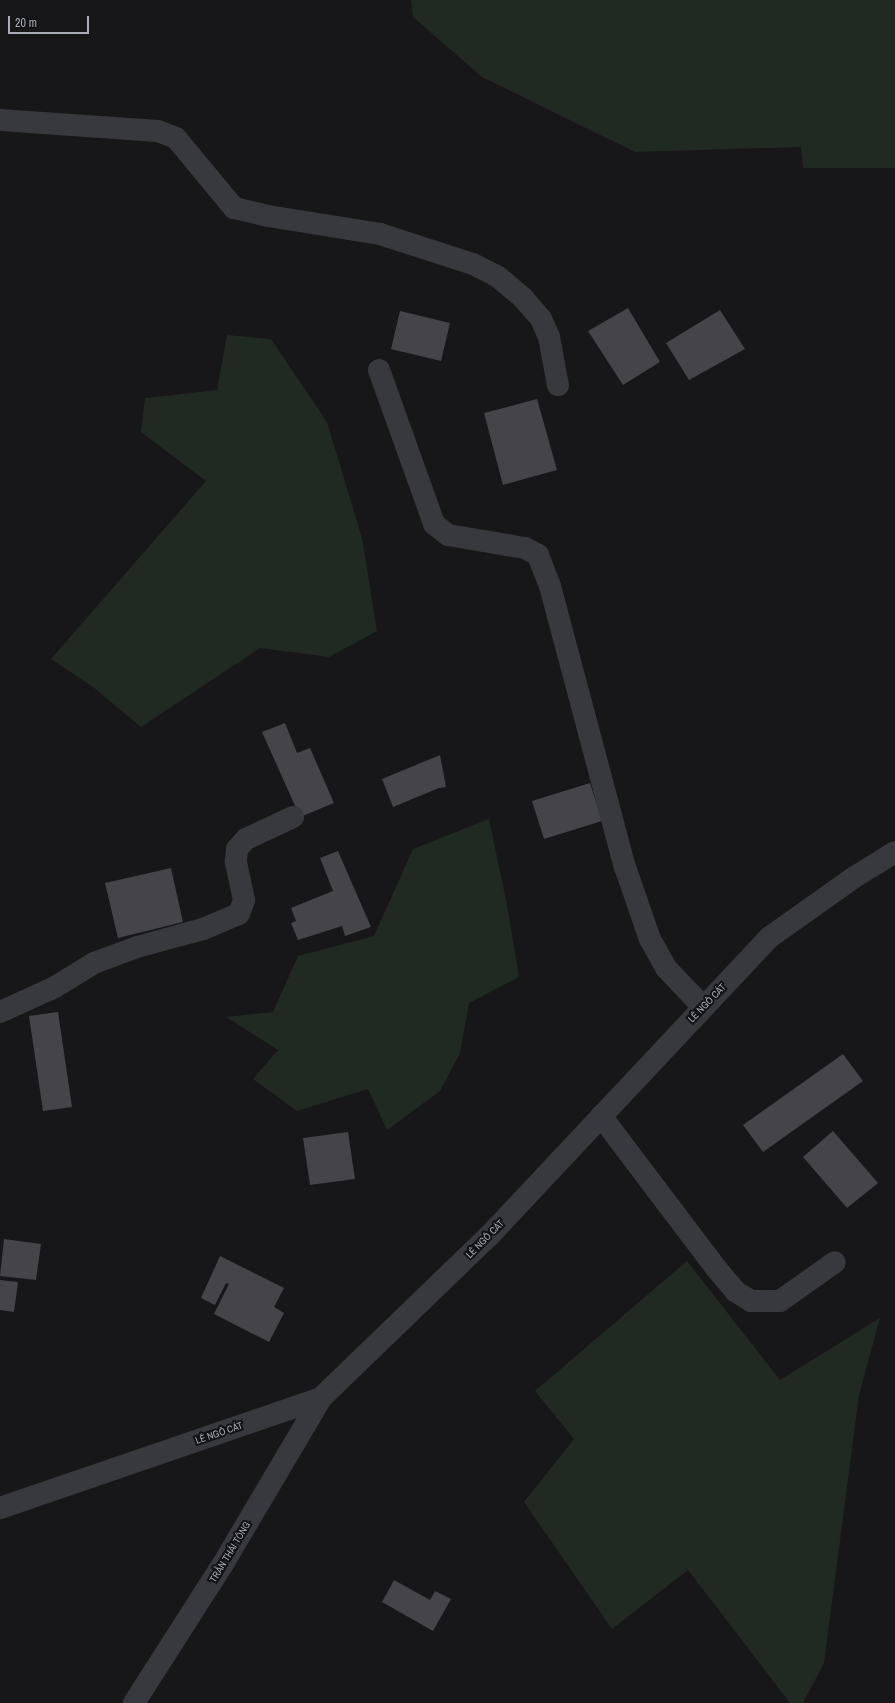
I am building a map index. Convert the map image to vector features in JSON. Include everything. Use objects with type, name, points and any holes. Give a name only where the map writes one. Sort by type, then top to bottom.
[{"type":"street","points":[[0,120],[158,131],[176,138],[234,208],[268,216],[380,234],[473,264],[497,276],[523,298],[541,319],[549,337],[558,384]]},
{"type":"street","points":[[380,370],[434,524],[448,535],[525,548],[538,555],[550,586],[625,868],[650,939],[666,968],[703,1007]]},
{"type":"street","points":[[0,1012],[54,987],[94,963],[138,947],[203,929],[239,914],[244,900],[236,861],[237,849],[246,839],[293,817]]},
{"type":"street","name":"LÊ NGÔ CÁT","points":[[0,1508],[321,1398],[489,1236],[770,937],[852,878],[895,852]]},
{"type":"street","points":[[601,1116],[716,1268],[735,1291],[751,1301],[780,1302],[835,1262]]},
{"type":"street","name":"TRẦN THÁI TÔNG","points":[[134,1703],[223,1564],[321,1398]]},
{"type":"shaded area","points":[[411,0],[895,0],[895,168],[803,168],[801,147],[635,152],[482,77],[413,17]]},
{"type":"shaded area","points":[[227,335],[271,339],[327,422],[362,538],[377,631],[329,657],[260,648],[141,727],[93,687],[51,659],[206,481],[141,432],[145,398],[217,390]]},
{"type":"shaded area","points":[[489,819],[507,905],[519,977],[469,1003],[460,1053],[440,1091],[387,1130],[368,1089],[297,1111],[253,1079],[278,1050],[226,1017],[273,1012],[298,956],[374,936],[413,849]]},
{"type":"shaded area","points":[[687,1261],[780,1380],[880,1318],[859,1395],[824,1663],[803,1703],[790,1703],[688,1570],[612,1629],[524,1502],[574,1439],[535,1391]]},
{"type":"building","points":[[628,308],[660,362],[623,385],[588,331]]},
{"type":"building","points":[[720,310],[745,349],[689,380],[666,343]]},
{"type":"building","points":[[400,311],[450,323],[441,361],[391,349]]},
{"type":"building","points":[[537,399],[557,470],[503,485],[484,413]]},
{"type":"building","points":[[285,723],[297,753],[310,748],[334,803],[300,817],[262,732]]},
{"type":"building","points":[[440,755],[446,787],[439,788],[393,807],[382,779]]},
{"type":"building","points":[[590,783],[602,821],[544,839],[532,801]]},
{"type":"building","points":[[338,851],[371,927],[345,936],[342,926],[298,940],[291,923],[296,921],[291,908],[333,891],[320,858]]},
{"type":"building","points":[[171,868],[183,922],[118,938],[105,883]]},
{"type":"building","points":[[58,1012],[72,1107],[43,1111],[29,1016]]},
{"type":"building","points":[[843,1054],[863,1081],[763,1152],[743,1125]]},
{"type":"building","points":[[833,1131],[878,1183],[847,1208],[803,1157]]},
{"type":"building","points":[[348,1132],[355,1179],[310,1185],[303,1138]]},
{"type":"building","points":[[4,1239],[41,1244],[36,1280],[0,1276]]},
{"type":"building","points":[[220,1256],[284,1288],[274,1307],[284,1313],[269,1342],[214,1314],[229,1284],[226,1283],[215,1305],[201,1298]]},
{"type":"building","points":[[0,1280],[18,1282],[14,1312],[0,1310]]},
{"type":"building","points":[[394,1580],[430,1600],[435,1591],[451,1599],[433,1631],[382,1602]]}]
